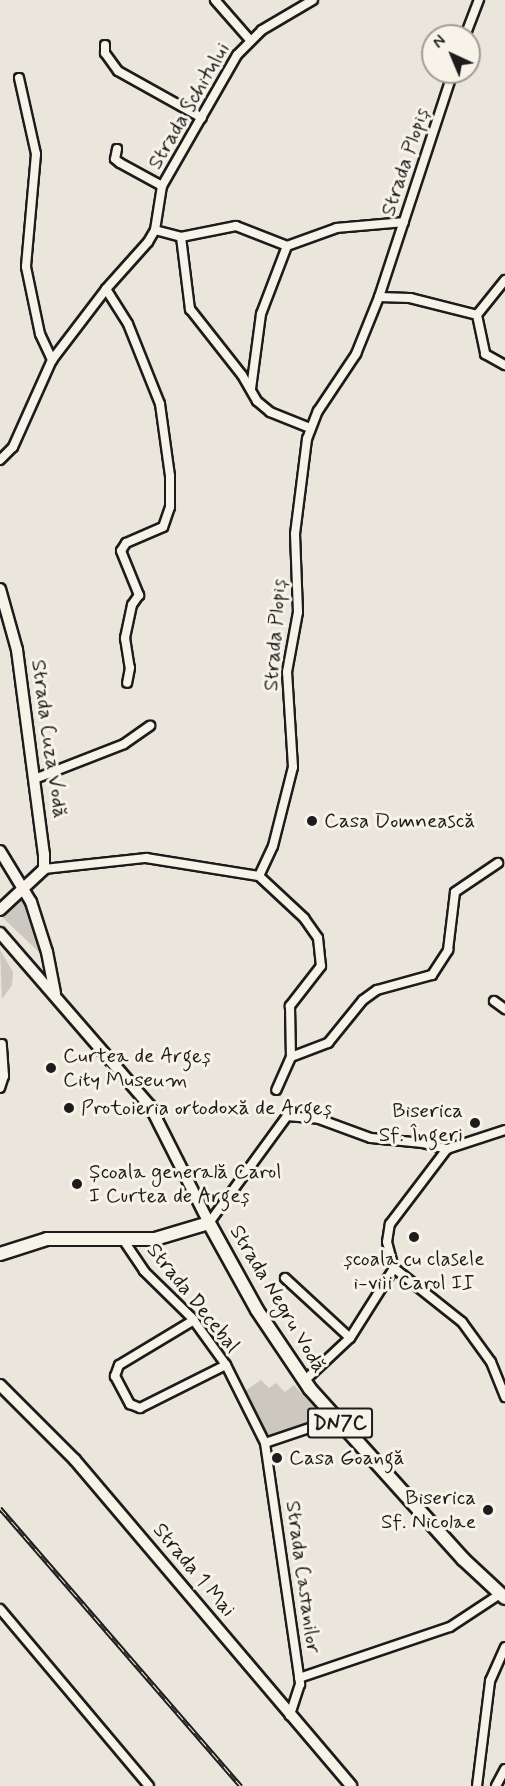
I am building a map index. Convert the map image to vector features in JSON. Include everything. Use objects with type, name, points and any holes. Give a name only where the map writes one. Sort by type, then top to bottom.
[{"type":"main road","name":"Strada Cuza Vodă","points":[[0,589],[17,650],[37,778],[44,869]]},
{"type":"main road","points":[[0,851],[25,888],[47,952],[55,993]]},
{"type":"main road","points":[[0,909],[44,869]]},
{"type":"main road","name":"Strada Negru Vodă","points":[[0,933],[55,993],[150,1106],[209,1223],[257,1310],[304,1381],[463,1559],[502,1596]]},
{"type":"main road","points":[[0,1254],[47,1239],[124,1241],[155,1239],[209,1223]]},
{"type":"main road","name":"Strada 1 Mai","points":[[0,1385],[75,1460],[351,1786]]},
{"type":"street","points":[[215,0],[249,40]]},
{"type":"street","name":"Strada Schitului","points":[[0,460],[13,447],[52,360],[106,289],[148,242],[154,230],[162,186],[249,40],[314,0]]},
{"type":"street","points":[[469,24],[478,0]]},
{"type":"street","points":[[105,45],[105,53],[118,71],[202,118]]},
{"type":"street","points":[[19,78],[36,154],[26,267],[40,334],[52,360]]},
{"type":"street","name":"Strada Plopiș","points":[[260,876],[273,846],[293,767],[287,672],[299,587],[295,534],[309,428],[346,373],[379,297],[449,84]]},
{"type":"street","points":[[117,149],[115,159],[162,186]]},
{"type":"street","points":[[154,230],[181,237],[236,226],[286,246],[337,228],[404,222]]},
{"type":"street","points":[[181,237],[190,309],[263,408],[309,428]]},
{"type":"street","points":[[251,390],[261,314],[286,246]]},
{"type":"street","points":[[477,315],[505,280]]},
{"type":"street","points":[[106,289],[128,324],[160,404],[170,476],[170,507],[163,527],[126,543],[121,551],[139,595],[128,620],[127,683]]},
{"type":"street","points":[[379,297],[410,298],[477,315]]},
{"type":"street","points":[[477,315],[485,354],[505,365]]},
{"type":"street","points":[[37,778],[124,744],[150,726]]},
{"type":"street","points":[[44,869],[146,858],[260,876],[315,931],[322,951],[318,972],[290,1006],[291,1057],[276,1090]]},
{"type":"street","points":[[291,1057],[328,1042],[363,1000],[377,990],[426,979],[437,971],[448,950],[455,892],[498,863]]},
{"type":"street","points":[[494,1001],[505,1009]]},
{"type":"street","points":[[0,1088],[4,1076],[2,1044]]},
{"type":"street","points":[[209,1223],[287,1116],[319,1119],[371,1138],[423,1143],[447,1149],[505,1130]]},
{"type":"street","points":[[447,1149],[390,1224],[387,1242],[394,1268],[462,1322],[491,1362],[505,1397]]},
{"type":"street","name":"Strada Decebal","points":[[124,1241],[144,1271],[194,1320],[226,1365],[265,1443]]},
{"type":"street","points":[[304,1381],[350,1338],[394,1268]]},
{"type":"street","name":"Strada Negru Vodă","points":[[285,1278],[350,1338]]},
{"type":"street","points":[[194,1320],[116,1369],[115,1376],[130,1404],[140,1408],[226,1365]]},
{"type":"street","points":[[265,1443],[336,1419]]},
{"type":"street","name":"Strada Castanilor","points":[[265,1443],[299,1678],[299,1696],[290,1715]]},
{"type":"street","points":[[299,1678],[450,1627],[502,1596]]},
{"type":"street","points":[[0,1609],[149,1786]]},
{"type":"street","points":[[477,1786],[490,1681],[505,1647]]},
{"type":"street","points":[[496,1786],[505,1769]]},
{"type":"shaded area","points":[[24,899],[26,903],[41,954],[2,917]]},
{"type":"shaded area","points":[[0,950],[13,972],[12,985],[2,999]]},
{"type":"shaded area","points":[[261,1380],[269,1388],[276,1383],[285,1392],[294,1385],[323,1417],[266,1439],[245,1391]]},
{"type":"railway","points":[[0,1508],[241,1786]]},
{"type":"place","name":"Casa Domnească","points":[[312,821]]},
{"type":"place","name":"Curtea de Argeș City Museum","points":[[51,1068]]},
{"type":"place","name":"Protoieria ortodoxă de Argeș","points":[[69,1108]]},
{"type":"place","name":"Biserica Sf. Îngeri","points":[[475,1123]]},
{"type":"place","name":"Școala generală Carol I Curtea de Argeș","points":[[77,1184]]},
{"type":"place","name":"școala cu clasele i-viii Carol II","points":[[414,1237]]},
{"type":"place","name":"Casa Goangă","points":[[277,1458]]},
{"type":"place","name":"Biserica Sf. Nicolae","points":[[488,1510]]}]
